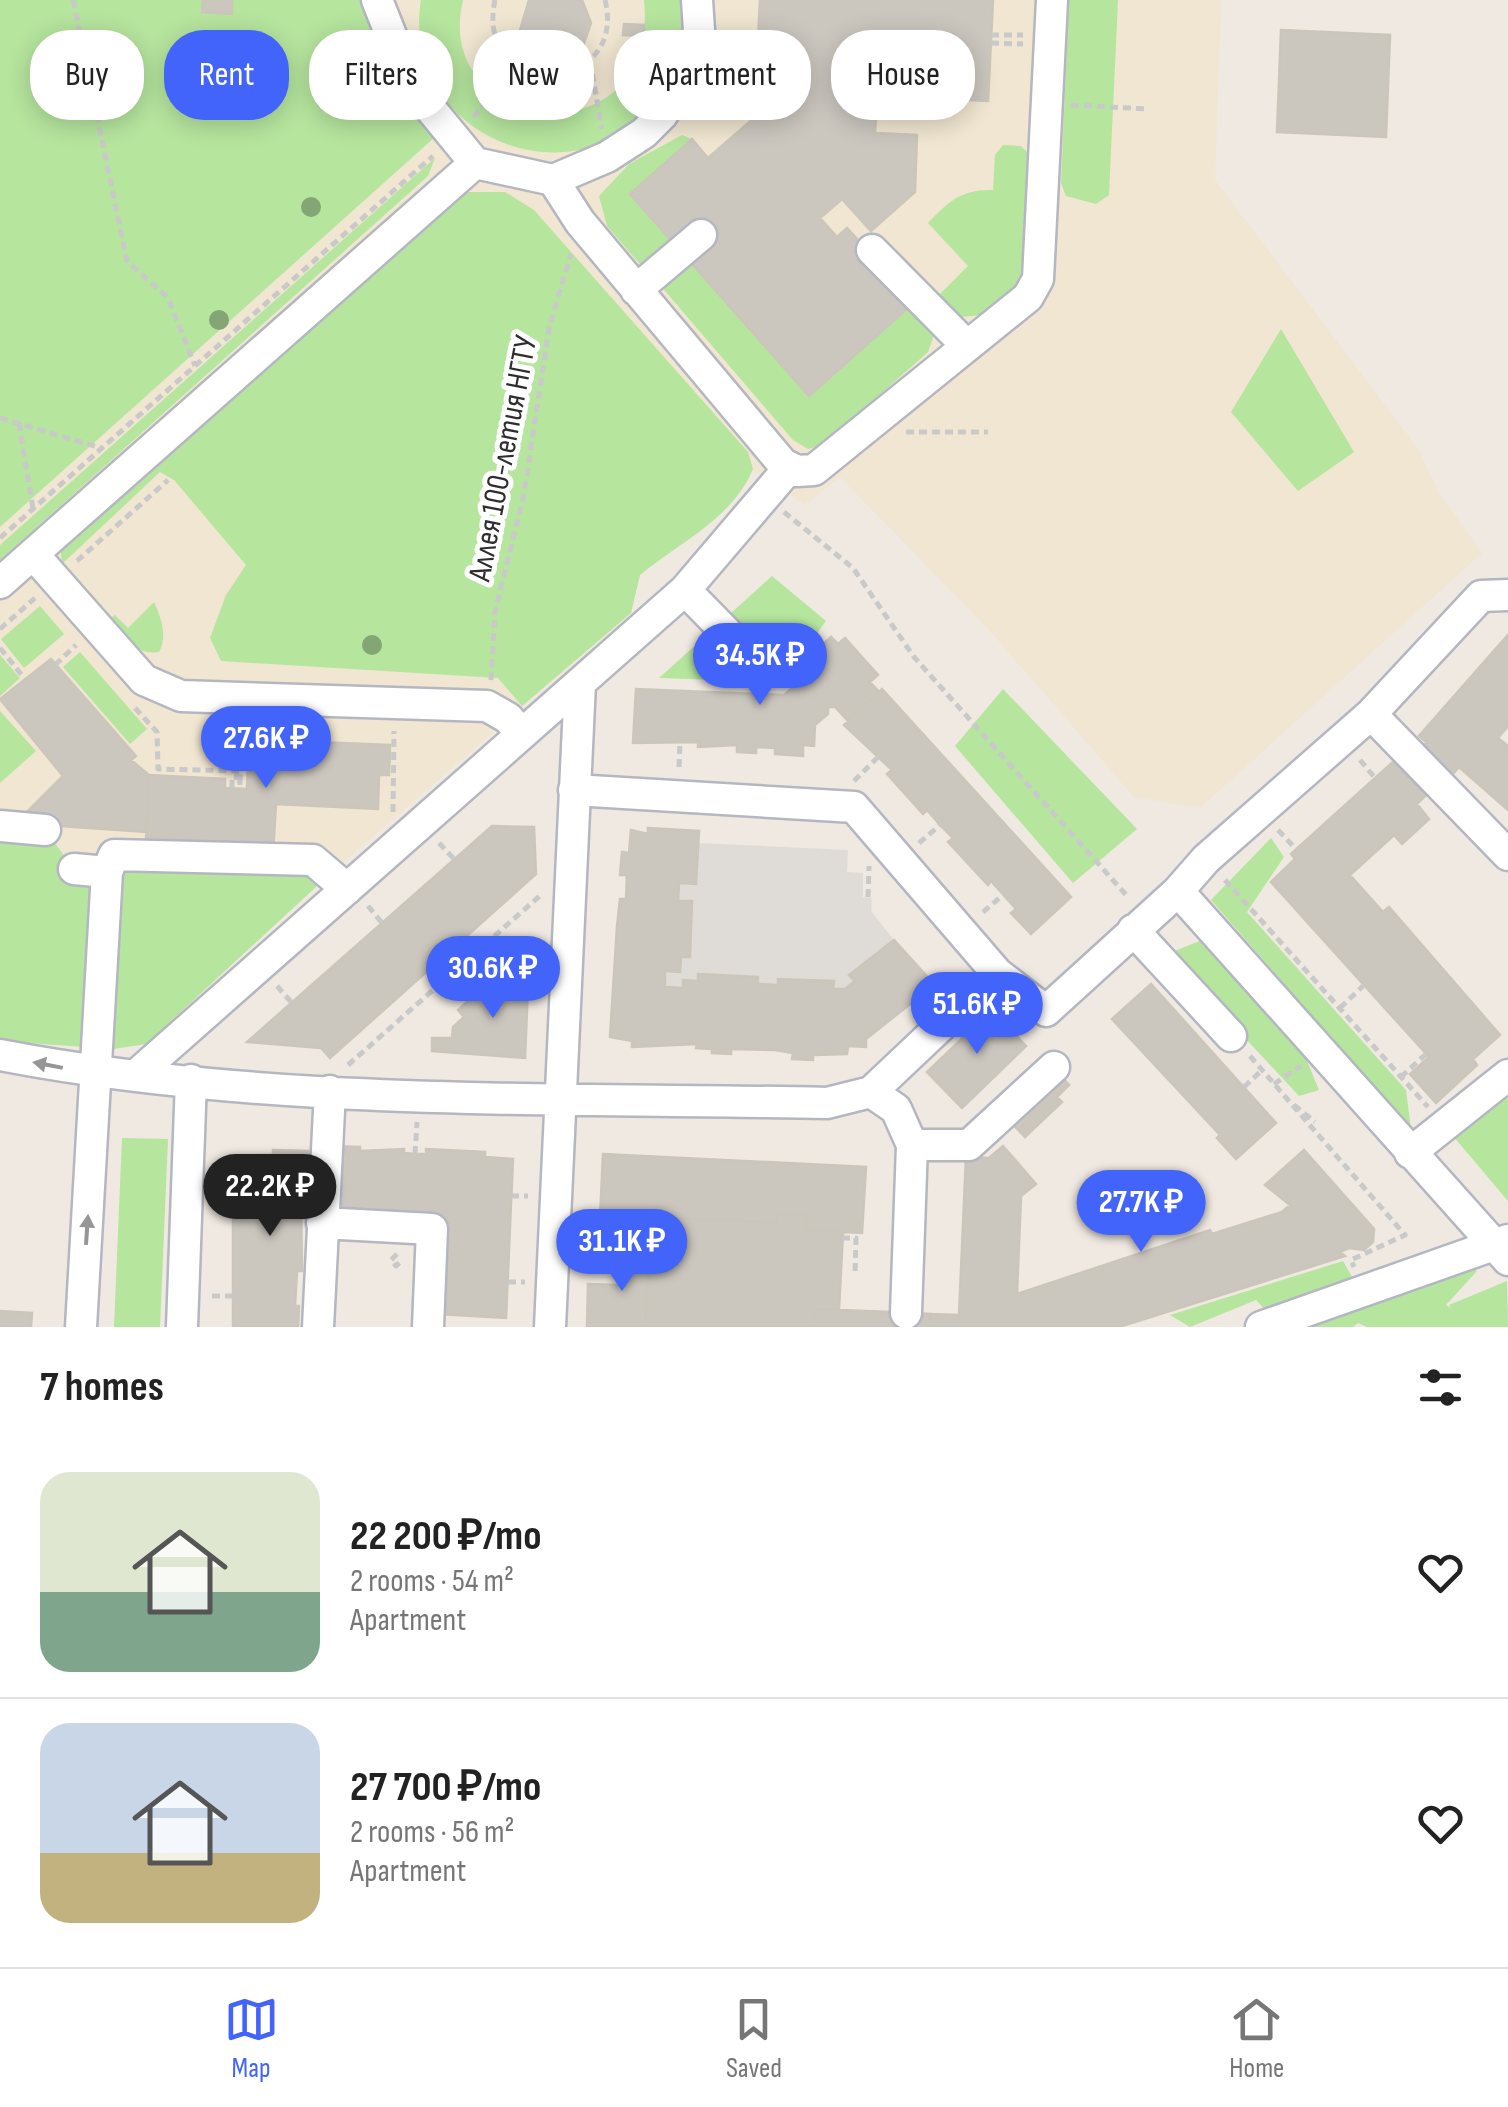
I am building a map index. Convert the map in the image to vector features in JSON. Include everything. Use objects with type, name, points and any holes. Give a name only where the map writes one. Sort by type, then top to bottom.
[{"type":"street","points":[[377,0],[411,86],[475,163],[553,180],[607,157],[644,134],[685,80],[699,30],[697,0]]},
{"type":"street","points":[[553,180],[580,222],[789,468],[814,470],[1028,297],[1038,278],[1052,0]]},
{"type":"street","points":[[0,583],[475,163]]},
{"type":"street","points":[[636,290],[701,235]]},
{"type":"street","points":[[872,250],[967,346]]},
{"type":"street","points":[[135,1076],[422,838],[522,734],[685,590],[789,468]]},
{"type":"street","points":[[33,554],[144,680],[160,690],[181,696],[487,706],[508,718],[522,734]]},
{"type":"street","points":[[685,590],[737,643],[738,670]]},
{"type":"street","points":[[574,790],[854,807],[997,973],[1046,1012],[1178,891],[1206,859],[1371,714],[1482,596],[1507,592]]},
{"type":"street","points":[[550,1327],[580,683]]},
{"type":"street","points":[[1371,714],[1508,855]]},
{"type":"street","points":[[0,826],[44,830]]},
{"type":"street","points":[[74,869],[111,853],[314,860],[355,895]]},
{"type":"street","points":[[81,1327],[111,853]]},
{"type":"street","points":[[1178,891],[1410,1153],[1504,1248],[1262,1327]]},
{"type":"street","points":[[1140,924],[1231,1036]]},
{"type":"street","points":[[0,1056],[97,1074],[330,1091],[826,1102],[871,1092],[997,973]]},
{"type":"street","points":[[912,1146],[969,1145],[1054,1067]]},
{"type":"street","points":[[1410,1153],[1508,1076]]},
{"type":"street","points":[[182,1327],[191,1080]]},
{"type":"street","points":[[318,1327],[330,1091]]},
{"type":"street","points":[[871,1092],[896,1109],[912,1146],[906,1313]]},
{"type":"street","points":[[322,1223],[432,1229],[428,1327]]},
{"type":"path","points":[[74,0],[126,262],[168,298],[195,366]]},
{"type":"path","points":[[494,30],[495,0]]},
{"type":"path","points":[[594,53],[605,34],[604,0]]},
{"type":"path","points":[[594,83],[607,157]]},
{"type":"path","points":[[1048,104],[1148,108]]},
{"type":"path","points":[[0,538],[473,118]]},
{"type":"path","name":"Аллея 100-летия НГТУ","points":[[487,706],[495,612],[524,494],[544,357],[580,222]]},
{"type":"path","points":[[0,418],[101,448]]},
{"type":"path","points":[[18,423],[34,509]]},
{"type":"path","points":[[863,431],[988,432]]},
{"type":"path","points":[[0,629],[168,480]]},
{"type":"path","points":[[766,496],[852,568],[914,657],[1140,924]]},
{"type":"path","points":[[55,665],[78,643]]},
{"type":"path","points":[[0,648],[25,679]]},
{"type":"path","points":[[394,730],[394,819],[454,860]]},
{"type":"path","points":[[679,770],[680,741]]},
{"type":"path","points":[[1354,754],[1375,778]]},
{"type":"path","points":[[852,783],[879,756]]},
{"type":"path","points":[[236,788],[241,780],[238,772]]},
{"type":"path","points":[[917,845],[940,824]]},
{"type":"path","points":[[1274,826],[1296,849]]},
{"type":"path","points":[[1206,859],[1443,1124]]},
{"type":"path","points":[[330,1091],[333,1078],[571,870]]},
{"type":"path","points":[[868,870],[868,898]]},
{"type":"path","points":[[981,914],[1003,894]]},
{"type":"path","points":[[355,895],[382,923]]},
{"type":"path","points":[[271,979],[292,1003]]},
{"type":"path","points":[[1340,1008],[1364,985]]},
{"type":"path","points":[[1231,1036],[1405,1235]]},
{"type":"path","points":[[1401,1077],[1426,1054]]},
{"type":"path","points":[[1244,1087],[1262,1070]]},
{"type":"path","points":[[1294,1105],[1314,1122]]},
{"type":"path","points":[[415,1154],[418,1107]]},
{"type":"path","points":[[554,1231],[650,1234]]},
{"type":"path","points":[[842,1238],[856,1238],[855,1275]]},
{"type":"path","points":[[212,1296],[234,1296]]},
{"type":"shaded area","points":[[0,0],[1221,0],[1215,180],[1419,450],[1439,493],[1482,553],[1200,808],[1134,797],[989,630],[840,477],[805,505],[753,470],[727,507],[640,575],[631,613],[330,874],[146,1044],[113,1049],[0,1041]]},
{"type":"shaded area","points":[[699,843],[848,850],[847,872],[863,873],[863,897],[872,898],[871,911],[894,940],[850,974],[855,981],[845,989],[833,989],[833,981],[779,979],[778,985],[758,984],[758,977],[698,975],[698,981],[683,980],[683,988],[665,987],[665,971],[680,972],[681,957],[690,956],[692,902],[678,901],[679,883],[696,883]]},
{"type":"green space","points":[[0,0],[367,0],[376,30],[309,30],[309,120],[421,120],[435,137],[0,527]]},
{"type":"green space","points":[[421,0],[463,0],[462,46],[473,67],[473,120],[594,120],[594,102],[614,90],[614,120],[634,120],[622,132],[582,149],[540,152],[500,141],[464,119],[453,106],[453,30],[421,30]]},
{"type":"green space","points":[[644,0],[686,0],[686,29],[642,30]]},
{"type":"green space","points":[[1069,0],[1118,0],[1109,195],[1096,204],[1066,196],[1061,183]]},
{"type":"green space","points":[[682,135],[692,139],[676,246],[645,270],[607,226],[599,196],[629,164]]},
{"type":"green space","points":[[1003,145],[1021,146],[1032,157],[1027,265],[1009,301],[993,312],[953,318],[935,299],[968,266],[928,223],[957,198],[993,190],[995,155]]},
{"type":"green space","points":[[435,158],[428,176],[0,560],[0,545]]},
{"type":"green space","points":[[466,192],[505,192],[534,210],[748,452],[753,469],[744,486],[719,516],[640,575],[631,613],[522,706],[498,678],[221,661],[210,638],[226,595],[246,565],[174,480],[160,472],[62,564],[60,545],[431,213]]},
{"type":"green space","points":[[688,259],[909,307],[934,335],[928,352],[823,445],[808,449],[793,440],[659,284]]},
{"type":"green space","points":[[1281,329],[1354,452],[1298,491],[1231,412]]},
{"type":"green space","points":[[772,576],[826,621],[780,682],[659,678]]},
{"type":"green space","points":[[154,602],[163,633],[159,652],[143,651],[131,643],[110,619],[115,615],[128,628]]},
{"type":"green space","points":[[40,606],[64,634],[24,668],[1,639]]},
{"type":"green space","points":[[80,652],[147,729],[130,744],[63,667]]},
{"type":"green space","points":[[0,655],[20,678],[0,696]]},
{"type":"green space","points":[[1003,689],[1137,829],[1073,883],[955,746]]},
{"type":"green space","points":[[0,711],[36,751],[0,783]]},
{"type":"green space","points":[[0,826],[45,830],[74,869],[114,855],[330,874],[146,1044],[113,1049],[0,1041]]},
{"type":"green space","points":[[1271,838],[1284,857],[1247,912],[1406,1090],[1411,1129],[1211,900]]},
{"type":"green space","points":[[1202,940],[1305,1056],[1319,1090],[1299,1096],[1167,954]]},
{"type":"green space","points":[[1508,1098],[1508,1201],[1453,1136],[1486,1105]]},
{"type":"green space","points":[[122,1138],[168,1139],[160,1327],[114,1327]]},
{"type":"green space","points":[[1453,1253],[1477,1271],[1446,1305],[1451,1308],[1449,1305],[1507,1281],[1508,1327],[1367,1327],[1358,1323],[1353,1327],[1281,1327],[1256,1300],[1190,1327],[1170,1315],[1343,1261],[1368,1305]]},
{"type":"building","points":[[203,0],[232,0],[232,14],[202,12]]},
{"type":"building","points":[[529,0],[582,0],[591,23],[589,30],[520,30]]},
{"type":"building","points":[[760,0],[993,0],[988,101],[975,100],[975,30],[831,30],[831,120],[876,120],[875,133],[917,135],[915,192],[871,231],[842,199],[820,218],[837,237],[847,228],[867,250],[857,259],[909,307],[809,396],[630,194],[692,139],[708,158],[752,120],[811,120],[811,30],[758,30]]},
{"type":"building","points":[[624,24],[644,25],[644,30],[623,30]]},
{"type":"building","points":[[1281,30],[1390,35],[1386,137],[1277,132]]},
{"type":"building","points":[[1508,635],[1508,726],[1498,738],[1508,746],[1508,810],[1459,767],[1447,781],[1416,753],[1426,742],[1419,736]]},
{"type":"building","points":[[831,637],[838,644],[845,638],[878,675],[870,682],[879,692],[848,721],[835,707],[828,707],[828,714],[815,725],[814,746],[803,745],[803,756],[775,754],[775,748],[756,747],[756,753],[737,752],[737,745],[698,747],[698,742],[633,743],[636,689],[784,695],[810,672],[802,663]]},
{"type":"building","points":[[51,659],[136,756],[131,760],[149,775],[146,832],[16,823],[63,776],[0,699]]},
{"type":"building","points":[[882,689],[1071,897],[1031,934],[1011,913],[1016,909],[991,881],[988,885],[948,842],[953,838],[927,810],[923,814],[887,774],[892,770],[844,725]]},
{"type":"building","points":[[249,732],[267,732],[266,740],[390,745],[389,775],[379,775],[378,809],[276,804],[273,853],[258,844],[146,839],[149,775],[225,779],[225,788],[247,789]]},
{"type":"building","points":[[1395,760],[1426,795],[1417,804],[1429,819],[1402,844],[1394,835],[1350,875],[1383,912],[1389,907],[1500,1035],[1473,1059],[1477,1065],[1436,1103],[1410,1074],[1429,1057],[1271,882],[1295,859],[1291,854]]},
{"type":"building","points":[[492,826],[534,827],[536,874],[330,1058],[321,1048],[247,1042]]},
{"type":"building","points":[[648,828],[699,831],[696,884],[679,883],[678,901],[692,901],[690,957],[681,957],[680,972],[665,971],[665,987],[683,988],[683,980],[698,981],[698,974],[758,977],[758,984],[778,985],[778,979],[834,981],[833,989],[845,989],[855,981],[849,975],[894,940],[933,983],[866,1039],[866,1047],[848,1046],[847,1054],[813,1055],[813,1060],[792,1059],[793,1053],[775,1050],[731,1049],[731,1054],[712,1053],[712,1049],[696,1048],[697,1044],[632,1047],[632,1041],[610,1037],[620,899],[626,899],[627,875],[620,875],[622,852],[629,853],[631,830],[648,834]]},
{"type":"building","points":[[515,964],[529,964],[525,1058],[432,1051],[432,1038],[452,1038],[453,1027],[464,1017],[458,1010],[486,984],[492,991],[508,977],[515,977]]},
{"type":"building","points":[[1151,984],[1276,1123],[1236,1159],[1217,1138],[1220,1135],[1112,1019]]},
{"type":"building","points":[[986,1005],[1026,1046],[962,1108],[927,1072],[969,1032],[964,1026]]},
{"type":"building","points":[[1058,1073],[1069,1085],[1057,1097],[1062,1102],[1025,1137],[1009,1120]]},
{"type":"building","points":[[332,1146],[360,1147],[360,1151],[404,1149],[404,1153],[415,1154],[426,1154],[426,1149],[485,1152],[485,1157],[513,1159],[506,1318],[439,1314],[443,1215],[330,1210]]},
{"type":"building","points":[[1003,1146],[1036,1184],[1021,1196],[1017,1294],[1210,1230],[1212,1234],[1282,1212],[1290,1205],[1265,1185],[1304,1150],[1374,1229],[1373,1242],[1364,1250],[1349,1248],[1340,1252],[1345,1256],[1119,1327],[930,1327],[931,1314],[959,1315],[966,1157],[989,1158]]},
{"type":"building","points":[[273,1150],[308,1151],[308,1157],[315,1157],[313,1205],[301,1204],[302,1271],[297,1271],[295,1306],[299,1306],[298,1327],[233,1327],[233,1208],[240,1208],[241,1174],[254,1175],[256,1155],[273,1155]]},
{"type":"building","points":[[603,1154],[866,1167],[862,1233],[805,1230],[806,1216],[777,1214],[777,1223],[682,1218],[682,1207],[656,1206],[656,1221],[600,1218]]},
{"type":"building","points":[[656,1206],[682,1207],[682,1218],[777,1223],[777,1214],[806,1216],[805,1230],[843,1232],[839,1310],[814,1309],[814,1327],[645,1327],[651,1220],[656,1221]]},
{"type":"building","points":[[622,1247],[649,1248],[645,1327],[587,1327],[588,1284],[620,1285]]},
{"type":"building","points":[[620,1281],[647,1282],[645,1327],[587,1327],[588,1284],[620,1285]]},
{"type":"building","points":[[814,1309],[890,1312],[890,1327],[814,1327]]},
{"type":"building","points":[[814,1309],[931,1314],[930,1327],[814,1327]]},
{"type":"building","points":[[0,1311],[32,1313],[31,1327],[0,1327]]}]
